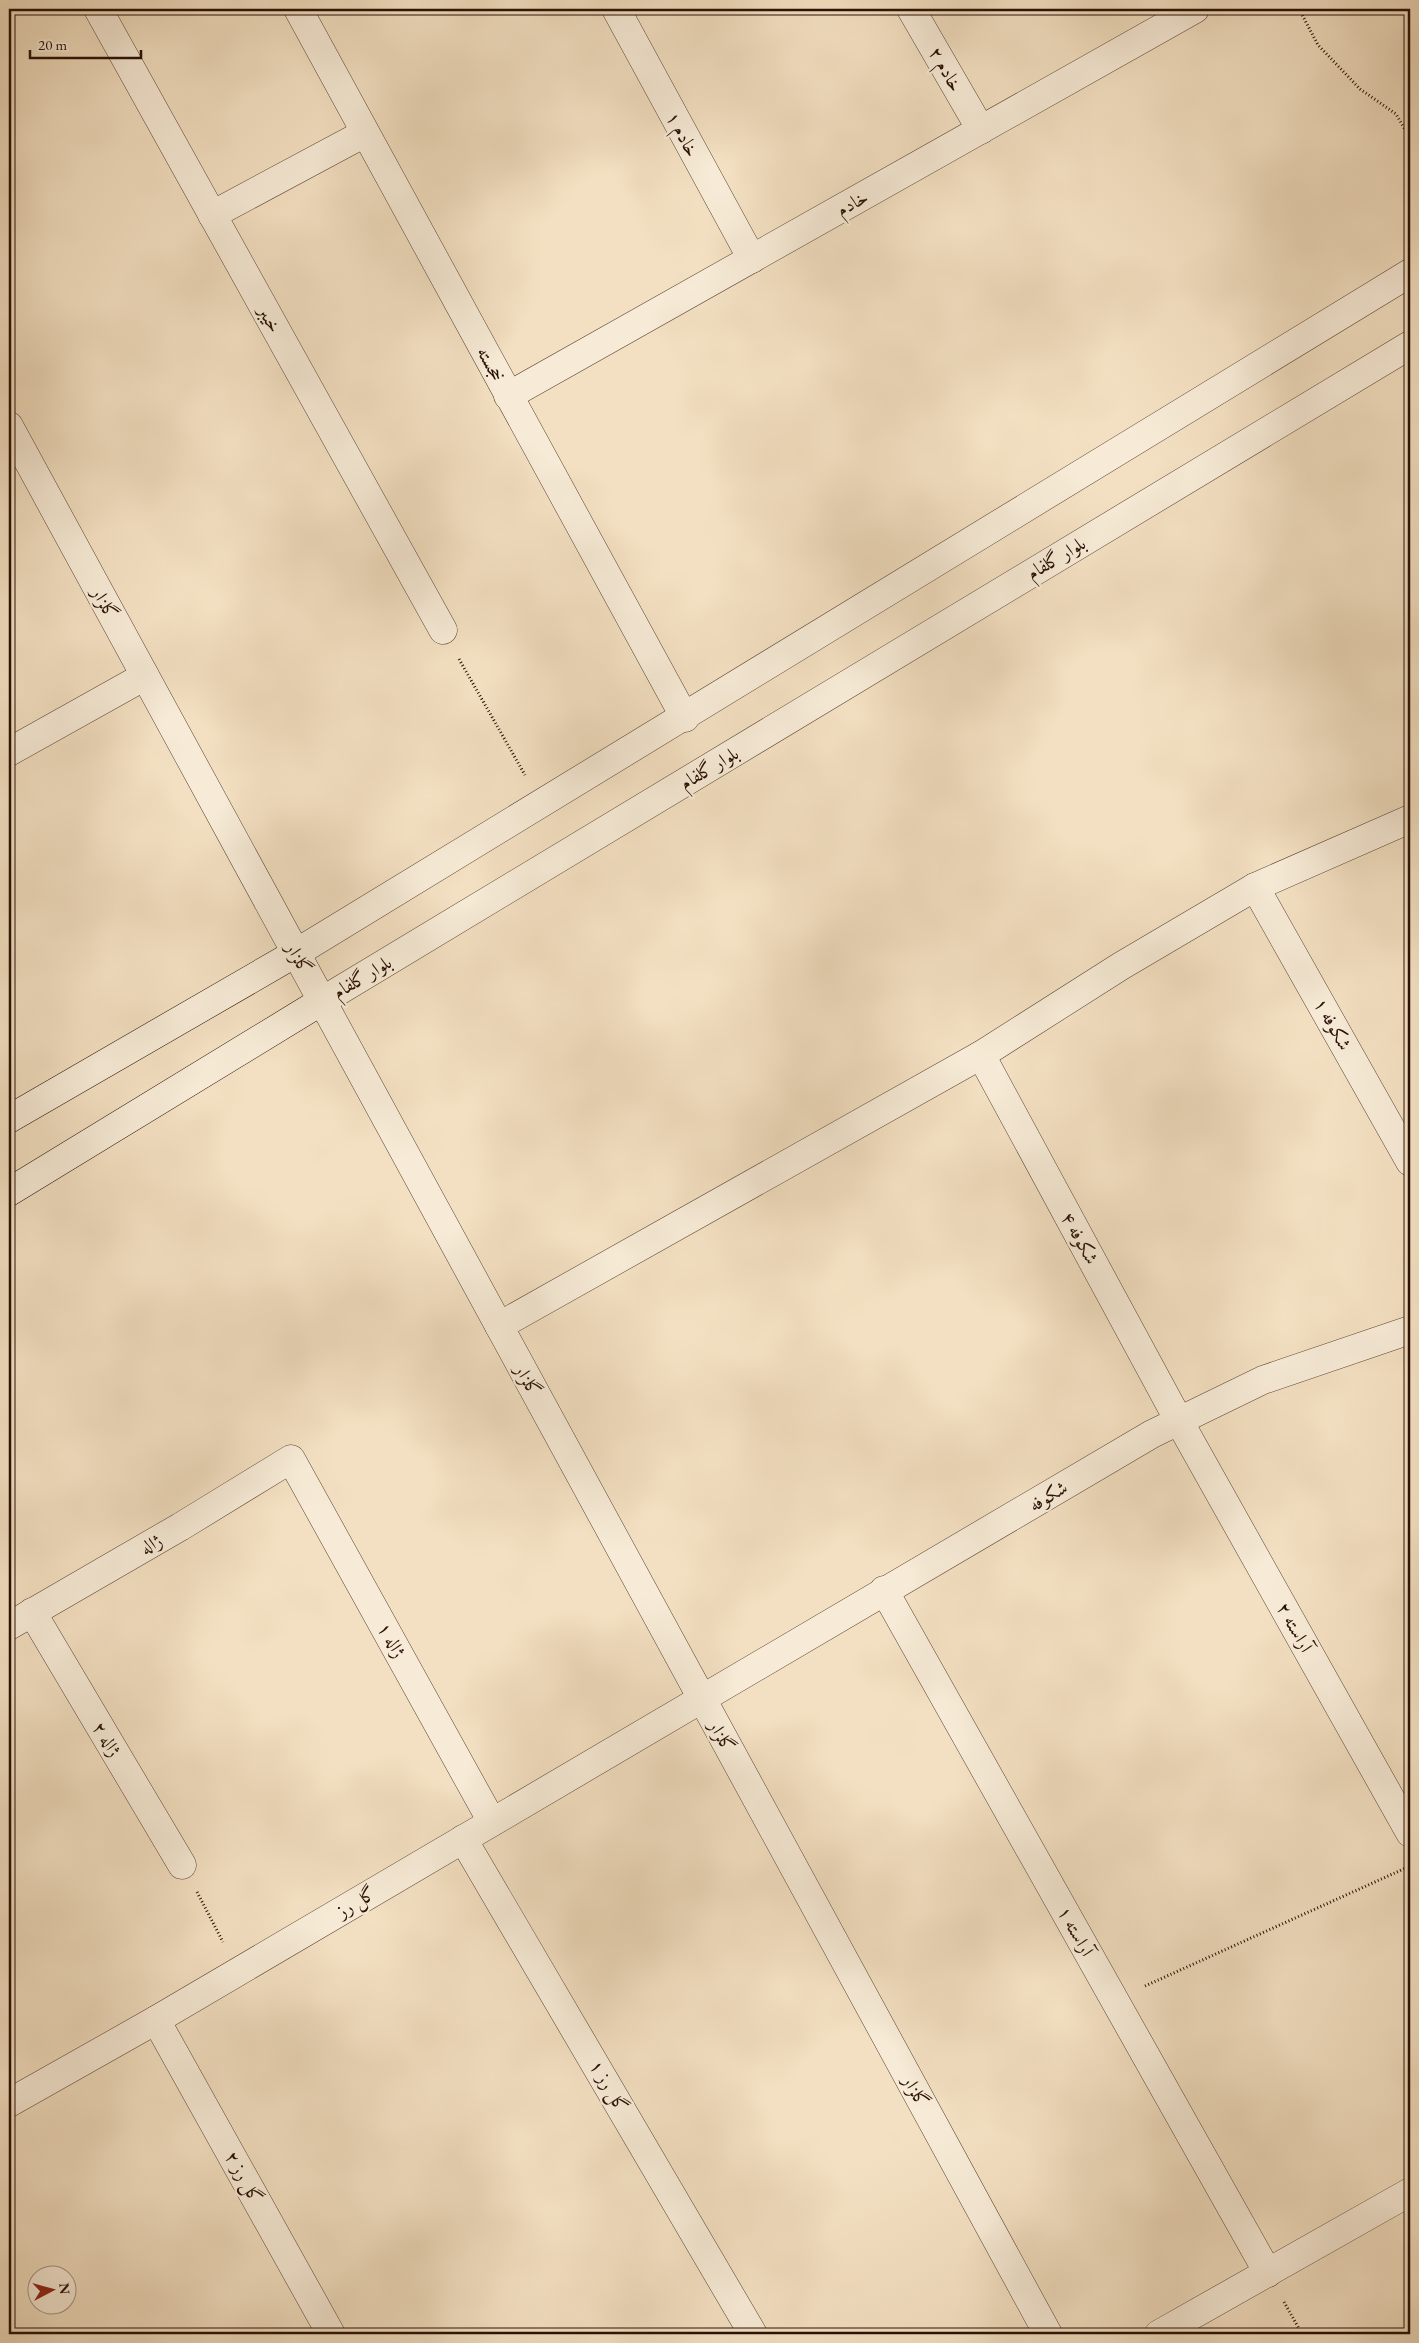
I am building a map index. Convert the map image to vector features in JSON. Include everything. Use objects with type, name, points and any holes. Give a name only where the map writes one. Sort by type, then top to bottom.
[{"type":"street","name":"خیبر","points":[[98,9],[443,630]]},
{"type":"street","name":"خجسته","points":[[298,9],[685,718]]},
{"type":"street","name":"۱ خادم","points":[[616,9],[752,259]]},
{"type":"street","name":"۲ خادم","points":[[911,9],[981,130]]},
{"type":"street","name":"خادم","points":[[508,396],[1195,9]]},
{"type":"street","points":[[212,215],[366,134]]},
{"type":"street","points":[[9,1119],[296,953],[685,718],[1410,273]]},
{"type":"street","name":"بلوار گلفام","points":[[9,1192],[322,1001],[1410,345]]},
{"type":"street","name":"گلزار","points":[[9,426],[1048,2334]]},
{"type":"street","points":[[9,752],[145,676]]},
{"type":"street","points":[[499,1326],[981,1055],[1121,966],[1255,887],[1410,819]]},
{"type":"street","name":"شکوفه ۱","points":[[1255,887],[1410,1162]]},
{"type":"street","name":"شکوفه ۴","points":[[981,1055],[1179,1421]]},
{"type":"street","name":"شکوفه","points":[[703,1699],[884,1590],[1152,1434],[1263,1380],[1410,1330]]},
{"type":"street","name":"آراسته ۲","points":[[1179,1421],[1410,1833]]},
{"type":"street","name":"ژاله","points":[[9,1626],[291,1459]]},
{"type":"street","name":"ژاله ۱","points":[[291,1459],[492,1822]]},
{"type":"street","name":"آراسته ۱","points":[[884,1590],[1268,2272]]},
{"type":"street","name":"ژاله ۲","points":[[32,1612],[182,1865]]},
{"type":"street","name":"گل رز","points":[[9,2103],[156,2020],[463,1838],[703,1699]]},
{"type":"street","name":"گل رز ۱","points":[[463,1838],[753,2334]]},
{"type":"street","name":"گل رز ۲","points":[[156,2020],[331,2334]]},
{"type":"street","points":[[1159,2334],[1410,2192]]},
{"type":"path","points":[[1300,9],[1318,45],[1360,89],[1396,114],[1410,138]]},
{"type":"path","points":[[443,630],[541,804]]},
{"type":"path","points":[[182,1865],[239,1971]]},
{"type":"path","points":[[1114,2000],[1410,1866]]}]
